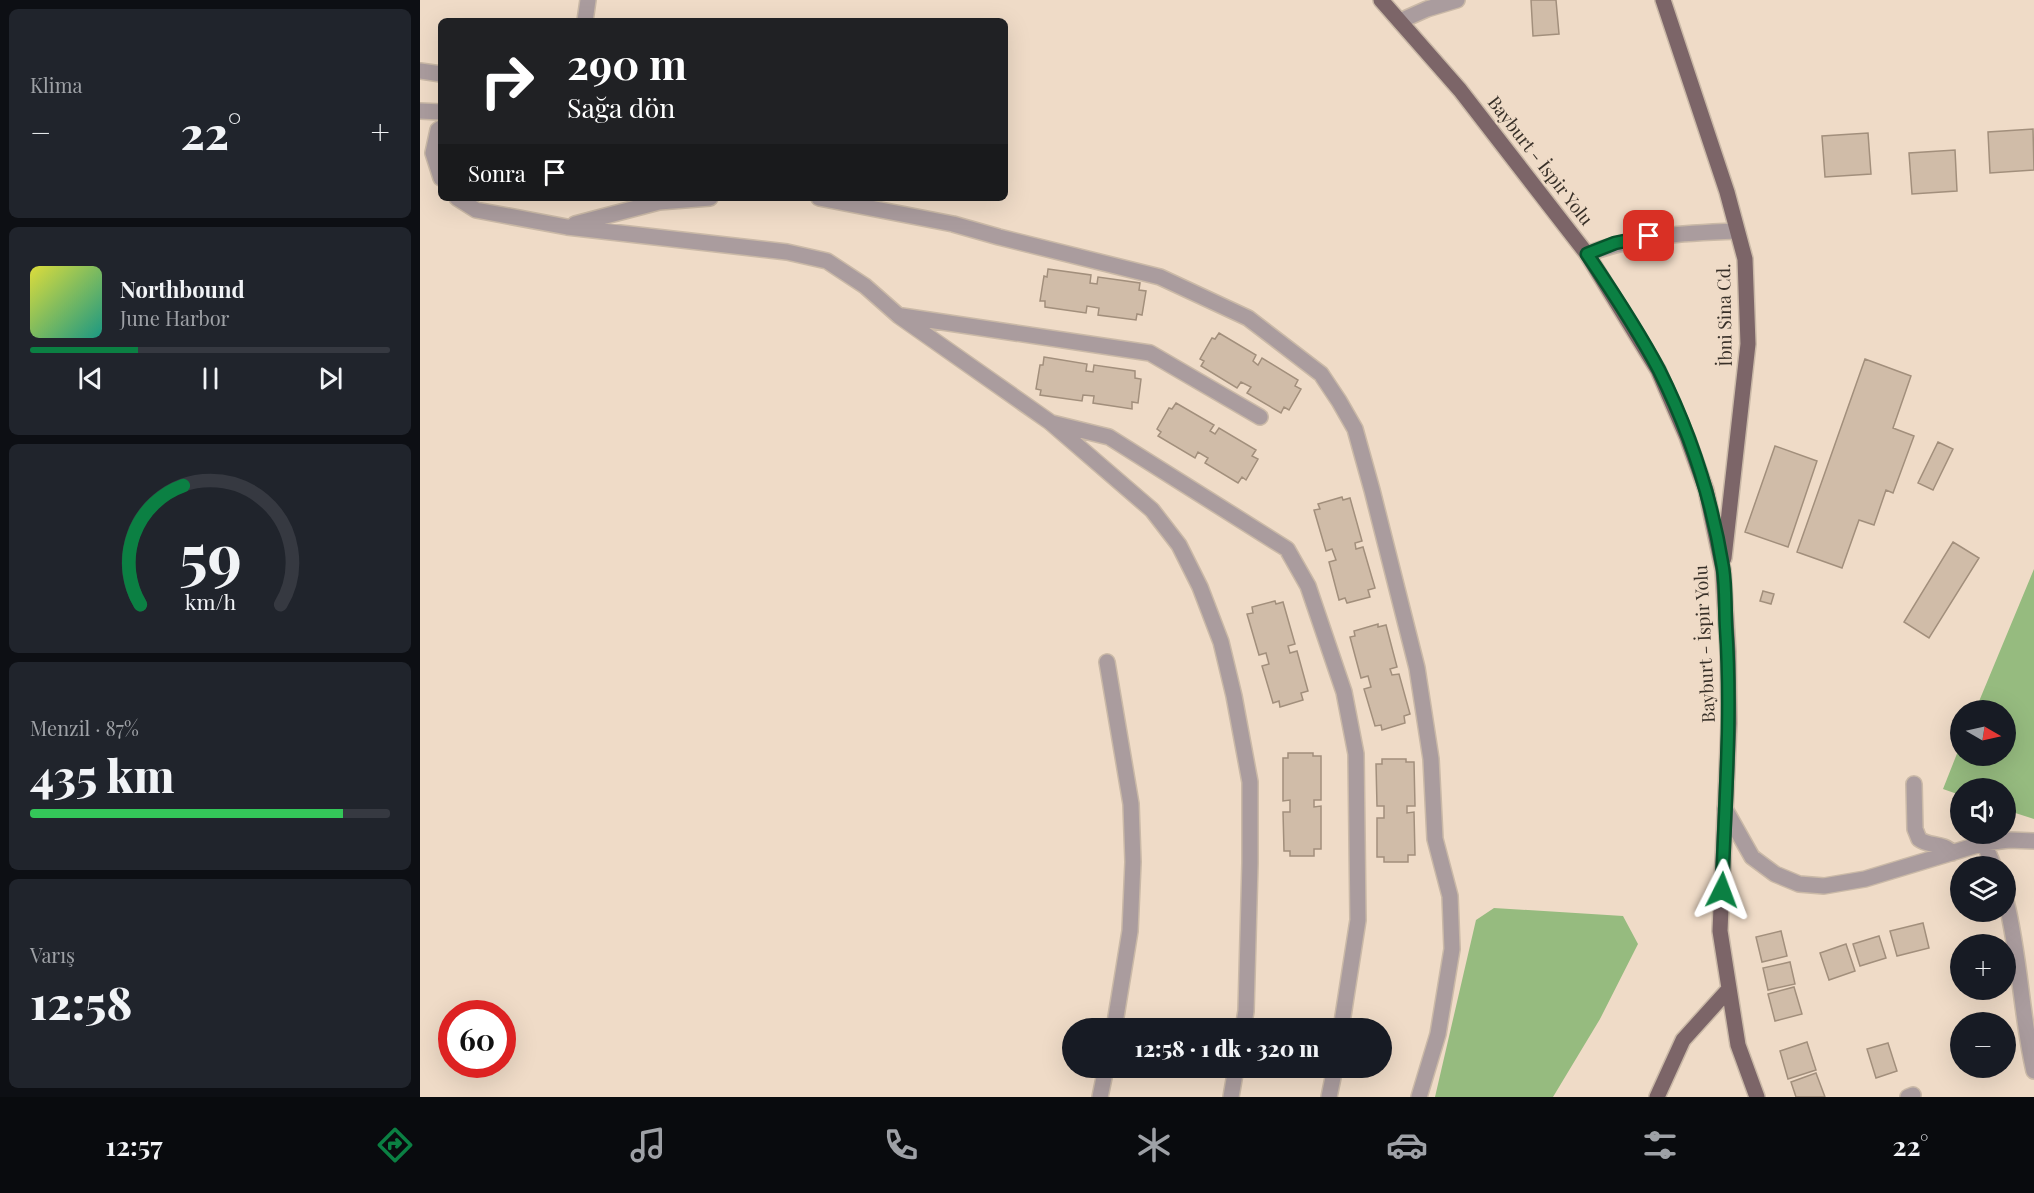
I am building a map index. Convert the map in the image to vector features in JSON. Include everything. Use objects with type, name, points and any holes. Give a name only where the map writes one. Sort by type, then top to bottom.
[{"type":"main road","name":"Bayburt - İspir Yolu","points":[[1381,0],[1474,108],[1587,254],[1658,370],[1679,417],[1706,490],[1723,570],[1728,652],[1729,723],[1720,931],[1738,1044],[1757,1097]]},
{"type":"main road","name":"İbni Sina Cd.","points":[[1663,0],[1712,143],[1744,259],[1748,344],[1723,570]]},
{"type":"main road","points":[[1657,1097],[1683,1040],[1729,989]]},
{"type":"street","points":[[585,18],[588,0]]},
{"type":"street","points":[[1400,21],[1427,9],[1457,0]]},
{"type":"street","points":[[420,71],[438,74]]},
{"type":"street","points":[[420,111],[438,112]]},
{"type":"street","points":[[438,130],[433,153],[438,169]]},
{"type":"street","points":[[462,201],[476,210],[567,226],[787,252],[827,261],[866,286],[899,316],[1050,422],[1152,510],[1179,545],[1200,587],[1221,642],[1234,696],[1250,783],[1245,1018]]},
{"type":"street","points":[[567,226],[659,202],[672,201]]},
{"type":"street","points":[[834,201],[953,224],[1160,277],[1248,318],[1321,374],[1355,429],[1417,668],[1431,759],[1435,839],[1450,896],[1452,949],[1438,1034],[1419,1097]]},
{"type":"street","points":[[1587,254],[1615,243],[1649,236],[1737,231]]},
{"type":"street","points":[[899,316],[1150,352],[1260,417]]},
{"type":"street","points":[[1050,422],[1109,437],[1287,549],[1308,586],[1344,692],[1356,754],[1358,920],[1343,1018]]},
{"type":"street","points":[[1107,662],[1131,804],[1133,852],[1130,931],[1116,1018]]},
{"type":"street","points":[[1914,784],[1915,829],[1919,839],[1927,844],[1942,845],[1952,853]]},
{"type":"street","points":[[1725,809],[1752,857],[1775,874],[1799,884],[1824,886],[1865,879],[1981,844]]},
{"type":"street","points":[[2016,840],[2034,841]]},
{"type":"street","points":[[2011,922],[2022,1006],[2034,1071]]},
{"type":"street","points":[[1100,1097],[1104,1078]]},
{"type":"street","points":[[1231,1097],[1234,1078]]},
{"type":"street","points":[[1329,1097],[1333,1078]]},
{"type":"green space","points":[[2034,569],[2034,819],[2016,813],[2016,778],[1950,778],[1950,791],[1943,789],[1952,766],[2016,766],[2016,700],[1980,700]]},
{"type":"green space","points":[[1494,908],[1623,916],[1638,944],[1600,1019],[1553,1097],[1435,1097],[1476,920]]},
{"type":"building","points":[[1531,0],[1556,0],[1559,34],[1533,36]]},
{"type":"building","points":[[2033,129],[2034,170],[1990,173],[1988,132]]},
{"type":"building","points":[[1868,133],[1871,174],[1825,177],[1822,136]]},
{"type":"building","points":[[1955,150],[1957,191],[1912,194],[1909,153]]},
{"type":"building","points":[[1048,269],[1091,275],[1090,283],[1097,284],[1098,277],[1140,283],[1139,290],[1146,291],[1142,315],[1137,314],[1136,320],[1098,315],[1099,308],[1087,306],[1086,313],[1045,307],[1045,301],[1040,301],[1044,276],[1047,277]]},
{"type":"building","points":[[1219,333],[1256,355],[1253,361],[1258,365],[1262,358],[1298,380],[1295,386],[1301,389],[1289,410],[1284,407],[1281,413],[1247,393],[1251,387],[1241,382],[1237,388],[1201,366],[1204,361],[1200,359],[1212,338],[1215,339]]},
{"type":"building","points":[[1044,357],[1087,364],[1086,371],[1093,372],[1094,365],[1135,371],[1135,378],[1141,379],[1138,403],[1132,402],[1132,409],[1093,403],[1094,396],[1083,395],[1082,401],[1040,395],[1041,390],[1036,389],[1040,365],[1043,365]]},
{"type":"building","points":[[1865,359],[1911,376],[1893,428],[1914,436],[1893,493],[1886,490],[1874,525],[1859,520],[1842,568],[1797,552]]},
{"type":"building","points":[[1176,403],[1214,425],[1210,431],[1215,434],[1219,428],[1256,450],[1252,456],[1258,459],[1246,480],[1242,477],[1238,483],[1205,463],[1208,458],[1198,452],[1195,458],[1158,436],[1161,432],[1157,429],[1169,408],[1172,409]]},
{"type":"building","points":[[1938,442],[1953,449],[1933,490],[1918,483]]},
{"type":"building","points":[[1775,446],[1817,461],[1788,547],[1745,532]]},
{"type":"building","points":[[1342,497],[1343,500],[1350,498],[1362,541],[1355,543],[1356,549],[1363,547],[1375,588],[1368,590],[1370,597],[1347,603],[1345,598],[1339,600],[1329,562],[1336,560],[1332,549],[1326,551],[1314,510],[1320,509],[1318,504]]},
{"type":"building","points":[[1953,542],[1979,558],[1929,638],[1904,622]]},
{"type":"building","points":[[1763,591],[1774,594],[1771,604],[1760,601]]},
{"type":"building","points":[[1275,601],[1276,604],[1283,602],[1295,644],[1288,646],[1290,653],[1297,651],[1308,691],[1301,693],[1303,700],[1280,707],[1279,701],[1273,703],[1262,666],[1269,664],[1266,653],[1259,655],[1247,614],[1253,613],[1252,607]]},
{"type":"building","points":[[1378,624],[1378,627],[1386,625],[1397,667],[1390,669],[1392,675],[1399,674],[1410,714],[1404,716],[1405,723],[1382,730],[1381,725],[1375,726],[1364,689],[1371,687],[1368,676],[1361,678],[1350,637],[1355,636],[1354,631]]},
{"type":"building","points":[[1288,753],[1313,753],[1313,756],[1321,756],[1321,800],[1314,800],[1314,807],[1321,806],[1321,849],[1314,849],[1314,856],[1290,856],[1290,851],[1284,851],[1283,812],[1290,812],[1290,800],[1283,801],[1283,758],[1288,758]]},
{"type":"building","points":[[1382,759],[1406,759],[1406,762],[1414,762],[1415,806],[1407,806],[1407,813],[1414,812],[1415,855],[1408,855],[1408,862],[1384,862],[1384,857],[1377,857],[1377,818],[1384,818],[1384,806],[1377,806],[1376,764],[1382,764]]},
{"type":"building","points":[[1923,923],[1929,948],[1897,956],[1890,931]]},
{"type":"building","points":[[1781,931],[1787,956],[1762,962],[1756,937]]},
{"type":"building","points":[[1879,936],[1886,958],[1860,966],[1853,944]]},
{"type":"building","points":[[1846,944],[1855,971],[1829,980],[1820,953]]},
{"type":"building","points":[[1790,962],[1795,984],[1768,990],[1763,968]]},
{"type":"building","points":[[1794,987],[1802,1014],[1775,1021],[1768,994]]},
{"type":"building","points":[[1807,1042],[1816,1070],[1788,1079],[1780,1051]]},
{"type":"building","points":[[1888,1043],[1897,1071],[1876,1078],[1867,1049]]},
{"type":"building","points":[[1816,1073],[1825,1097],[1796,1097],[1791,1082]]},
{"type":"route","points":[[1649,236],[1615,243],[1587,254],[1624,311],[1666,386],[1706,490],[1723,570],[1729,723],[1722,890]]}]
